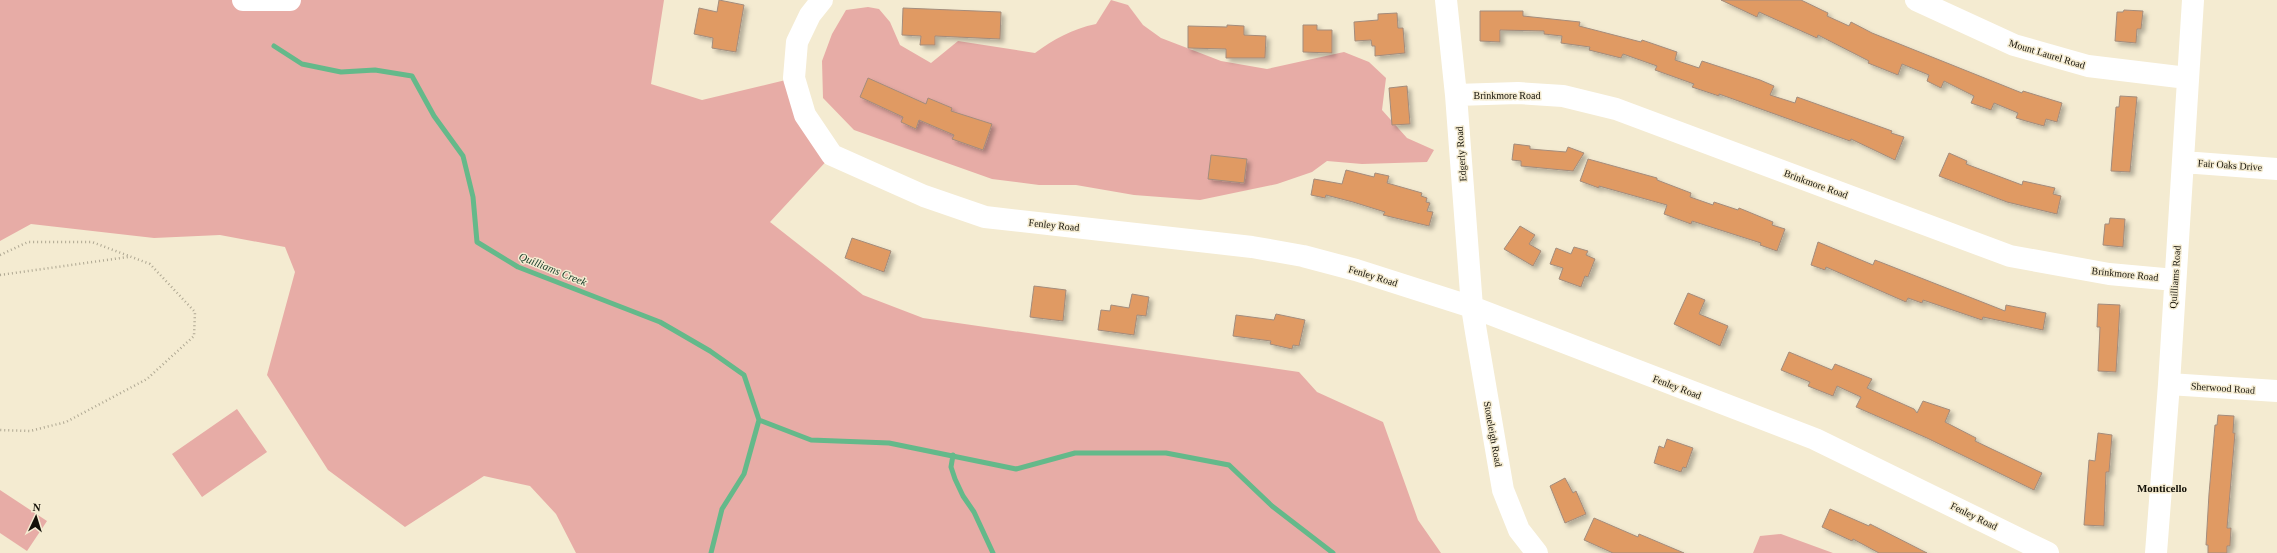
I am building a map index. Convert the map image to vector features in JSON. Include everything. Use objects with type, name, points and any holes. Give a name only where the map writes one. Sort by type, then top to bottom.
[{"type":"street","points":[[243,0],[290,0]]},
{"type":"street","name":"Fenley Road","points":[[822,0],[810,15],[797,42],[794,78],[805,115],[832,155],[924,196],[985,217],[1252,247],[1303,256],[1356,270],[1472,307],[1815,439],[2048,553]]},
{"type":"street","name":"Edgerly Road","points":[[1446,0],[1456,95],[1472,307]]},
{"type":"street","name":"Mount Laurel Road","points":[[1916,0],[2014,45],[2088,66],[2187,78]]},
{"type":"street","name":"Quilliams Road","points":[[2156,553],[2169,384],[2193,0]]},
{"type":"street","name":"Brinkmore Road","points":[[1456,95],[1518,93],[1563,96],[1616,109],[2010,256],[2109,274],[2175,280]]},
{"type":"street","name":"Fair Oaks Drive","points":[[2183,162],[2277,168]]},
{"type":"street","name":"Stoneleigh Road","points":[[1472,307],[1503,490],[1519,530],[1537,553]]},
{"type":"street","name":"Sherwood Road","points":[[2169,384],[2277,391]]},
{"type":"path","points":[[0,255],[28,242],[92,242],[150,264],[195,312],[194,336],[147,379],[66,422],[30,431],[0,430]]},
{"type":"path","points":[[0,275],[130,256]]},
{"type":"shaded area","points":[[0,0],[664,0],[651,84],[702,100],[794,78],[832,155],[770,222],[863,295],[923,318],[1299,372],[1317,392],[1383,422],[1418,520],[1441,553],[576,553],[556,514],[530,486],[484,476],[405,527],[328,470],[267,375],[295,272],[285,247],[220,235],[154,238],[31,224],[0,241]]},
{"type":"shaded area","points":[[1111,0],[1128,5],[1143,25],[1161,38],[1221,61],[1267,69],[1344,52],[1369,62],[1386,78],[1382,110],[1407,138],[1434,150],[1427,162],[1362,164],[1327,161],[1312,172],[1277,184],[1200,200],[1134,195],[1076,185],[1039,185],[992,179],[854,130],[823,98],[822,61],[832,34],[846,10],[868,7],[879,9],[890,22],[900,45],[931,63],[958,41],[1035,53],[1064,35],[1096,24]]},
{"type":"shaded area","points":[[237,409],[267,452],[202,497],[172,454]]},
{"type":"shaded area","points":[[0,490],[47,521],[27,551],[0,533]]},
{"type":"shaded area","points":[[1781,534],[1833,553],[1753,553],[1760,536]]},
{"type":"building","points":[[719,0],[744,5],[736,52],[712,48],[713,38],[694,34],[699,8],[717,12]]},
{"type":"building","points":[[1721,0],[1801,0],[1828,13],[1827,16],[1849,26],[1851,22],[1872,33],[2022,93],[2023,91],[2062,103],[2057,122],[2046,119],[2044,126],[2016,118],[2018,113],[1994,103],[1991,110],[1971,103],[1974,96],[1944,81],[1941,88],[1927,81],[1929,75],[1902,64],[1898,75],[1868,63],[1869,61],[1818,35],[1817,38],[1759,12],[1757,17]]},
{"type":"building","points":[[903,8],[1001,12],[1000,39],[935,36],[935,45],[920,45],[921,36],[902,35]]},
{"type":"building","points":[[2124,10],[2143,11],[2141,29],[2137,29],[2136,43],[2115,41],[2117,12],[2123,12]]},
{"type":"building","points":[[1480,11],[1523,11],[1523,16],[1580,22],[1579,26],[1641,42],[1642,40],[1677,52],[1675,60],[1699,68],[1702,61],[1760,80],[1774,86],[1770,95],[1795,103],[1797,97],[1892,131],[1891,133],[1904,137],[1895,160],[1851,139],[1850,141],[1719,94],[1719,96],[1692,87],[1694,84],[1655,70],[1657,66],[1623,54],[1621,58],[1589,50],[1590,47],[1561,43],[1562,36],[1544,34],[1544,31],[1500,30],[1500,42],[1480,41]]},
{"type":"building","points":[[1397,13],[1398,28],[1403,28],[1405,53],[1375,56],[1375,46],[1372,46],[1371,40],[1355,41],[1354,22],[1378,20],[1378,14]]},
{"type":"building","points":[[1227,25],[1244,26],[1244,35],[1266,36],[1265,58],[1226,58],[1226,49],[1188,48],[1188,26],[1227,27]]},
{"type":"building","points":[[1303,25],[1317,25],[1317,30],[1332,30],[1332,53],[1303,52]]},
{"type":"building","points":[[868,78],[926,104],[928,98],[952,108],[951,111],[992,124],[983,150],[952,139],[954,135],[919,120],[916,129],[901,122],[903,117],[860,97]]},
{"type":"building","points":[[1407,86],[1410,124],[1392,125],[1389,88]]},
{"type":"building","points":[[2120,96],[2137,97],[2130,172],[2111,171],[2116,107],[2119,107]]},
{"type":"building","points":[[1514,144],[1530,146],[1530,149],[1566,152],[1568,147],[1584,153],[1573,171],[1521,166],[1521,161],[1512,160]]},
{"type":"building","points":[[1949,153],[1967,161],[1966,164],[2022,185],[2023,181],[2055,188],[2053,194],[2061,196],[2057,214],[2007,202],[1939,176]]},
{"type":"building","points":[[1211,155],[1247,159],[1244,183],[1208,179]]},
{"type":"building","points":[[1588,159],[1657,178],[1657,180],[1691,193],[1690,197],[1713,205],[1714,202],[1738,210],[1739,208],[1773,222],[1772,225],[1785,229],[1777,251],[1760,245],[1761,243],[1692,221],[1691,224],[1664,214],[1667,205],[1599,186],[1599,188],[1580,181]]},
{"type":"building","points":[[1346,170],[1374,177],[1375,173],[1389,176],[1387,183],[1422,193],[1421,196],[1427,198],[1426,202],[1430,203],[1427,211],[1433,212],[1429,226],[1383,215],[1385,212],[1353,202],[1326,195],[1325,198],[1311,195],[1314,179],[1342,184]]},
{"type":"building","points":[[2110,218],[2125,219],[2123,247],[2103,245],[2105,224],[2109,224]]},
{"type":"building","points":[[1520,226],[1535,235],[1529,244],[1541,251],[1533,266],[1504,249]]},
{"type":"building","points":[[852,238],[891,251],[884,272],[845,258]]},
{"type":"building","points":[[1818,242],[1873,265],[1875,260],[2005,311],[2006,305],[2046,313],[2043,330],[1983,317],[1982,320],[1923,300],[1922,303],[1908,298],[1906,302],[1826,267],[1825,270],[1811,265]]},
{"type":"building","points":[[1574,247],[1588,251],[1586,255],[1595,259],[1588,277],[1585,276],[1581,287],[1559,279],[1563,268],[1550,264],[1556,248],[1571,254]]},
{"type":"building","points":[[1034,286],[1066,290],[1063,321],[1030,317]]},
{"type":"building","points":[[1688,293],[1705,300],[1699,314],[1728,326],[1720,346],[1674,324]]},
{"type":"building","points":[[1132,294],[1149,297],[1146,316],[1137,315],[1134,335],[1098,330],[1101,310],[1110,311],[1111,305],[1129,308]]},
{"type":"building","points":[[2098,304],[2120,305],[2116,372],[2098,371],[2100,327],[2097,327]]},
{"type":"building","points":[[1276,314],[1305,320],[1299,346],[1293,345],[1292,349],[1270,344],[1271,341],[1233,336],[1236,315],[1274,320]]},
{"type":"building","points":[[1789,352],[1832,370],[1835,364],[1872,379],[1867,388],[1914,409],[1917,413],[1923,401],[1950,410],[1945,422],[1976,438],[1975,441],[2042,473],[2034,490],[1927,438],[1856,407],[1861,397],[1837,386],[1833,396],[1808,386],[1810,382],[1781,370]]},
{"type":"building","points":[[2218,415],[2234,416],[2233,433],[2235,433],[2227,528],[2231,528],[2230,546],[2227,546],[2227,553],[2208,553],[2208,545],[2206,545],[2209,494],[2215,425],[2217,425]]},
{"type":"building","points":[[2098,433],[2112,435],[2109,472],[2106,472],[2104,526],[2084,525],[2089,460],[2095,461]]},
{"type":"building","points":[[1667,439],[1693,448],[1686,468],[1683,467],[1681,472],[1654,463],[1659,446],[1664,448]]},
{"type":"building","points":[[1565,478],[1573,493],[1576,491],[1586,514],[1565,523],[1550,486]]},
{"type":"building","points":[[1830,509],[1869,526],[1870,524],[1927,553],[1879,553],[1853,539],[1852,541],[1822,527]]},
{"type":"building","points":[[1594,518],[1638,537],[1639,534],[1684,553],[1613,553],[1584,540]]},
{"type":"waterway","name":"Quilliams Creek","points":[[274,46],[302,64],[341,72],[375,70],[412,76],[434,116],[463,156],[473,197],[477,242],[518,267],[660,322],[710,351],[744,375],[759,420],[744,474],[722,509],[711,553]]},
{"type":"waterway","points":[[759,420],[811,440],[889,443],[1016,469],[1075,453],[1166,453],[1229,465],[1272,506],[1333,553]]},
{"type":"waterway","points":[[953,455],[951,467],[955,479],[963,496],[974,512],[993,553]]},
{"type":"district","name":"Monticello","points":[[2162,488]]}]
